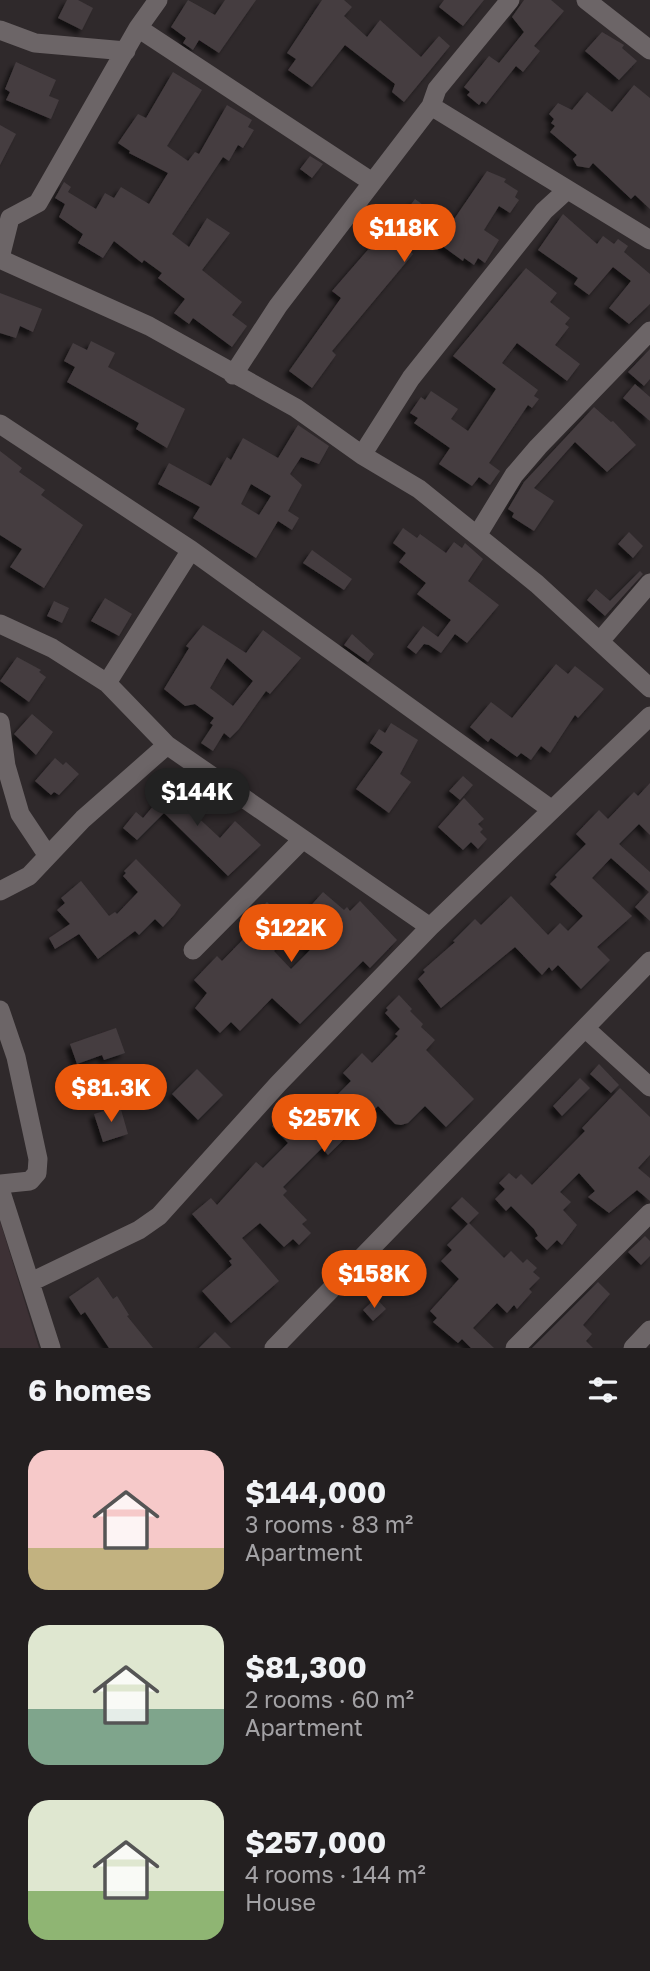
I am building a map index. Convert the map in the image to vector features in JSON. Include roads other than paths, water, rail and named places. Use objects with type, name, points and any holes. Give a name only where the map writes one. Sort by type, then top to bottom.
[{"type":"street","points":[[158,0],[138,28],[37,203],[10,218],[0,258],[149,326],[296,408],[362,455],[418,489],[478,534],[650,688]]},
{"type":"street","points":[[233,375],[278,306],[431,106],[437,89],[510,0]]},
{"type":"street","points":[[586,0],[650,50]]},
{"type":"street","points":[[138,28],[372,182]]},
{"type":"street","points":[[0,30],[35,43],[126,51]]},
{"type":"street","points":[[431,106],[650,240]]},
{"type":"street","points":[[362,455],[411,379],[544,211],[567,190]]},
{"type":"street","points":[[478,534],[514,475],[650,331]]},
{"type":"street","points":[[0,424],[191,550],[552,810]]},
{"type":"street","points":[[107,683],[191,550]]},
{"type":"street","points":[[600,641],[650,583]]},
{"type":"street","points":[[0,624],[52,648],[107,683],[167,745],[430,927]]},
{"type":"street","points":[[31,1282],[139,1230],[159,1216],[278,1084],[430,927],[650,716]]},
{"type":"street","points":[[0,722],[6,766],[20,814],[48,856]]},
{"type":"street","points":[[0,891],[29,876],[83,819],[167,745]]},
{"type":"street","points":[[193,950],[302,840]]},
{"type":"street","points":[[274,1348],[650,961]]},
{"type":"street","points":[[0,1010],[16,1057],[38,1159],[37,1173],[30,1181],[0,1184]]},
{"type":"street","points":[[585,1028],[650,1087]]},
{"type":"street","points":[[0,1189],[51,1348]]},
{"type":"street","points":[[515,1348],[650,1213]]},
{"type":"street","points":[[633,1348],[650,1331]]}]
